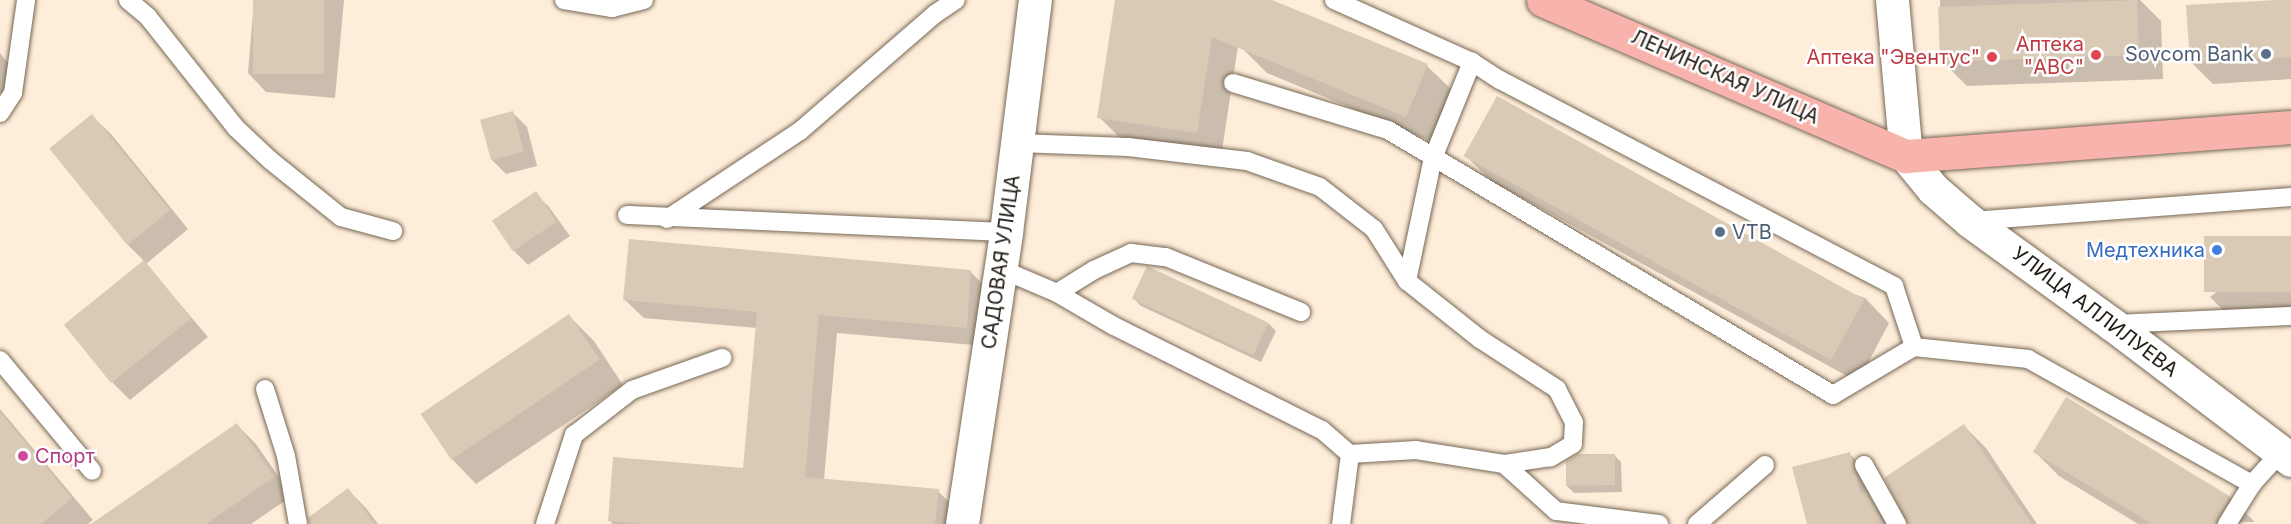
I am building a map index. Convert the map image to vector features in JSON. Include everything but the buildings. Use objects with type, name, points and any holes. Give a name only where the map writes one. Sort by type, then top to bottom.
[{"type":"main road","name":"ЛЕНИНСКАЯ УЛИЦА","points":[[1559,3],[1906,156],[2291,127]]},
{"type":"street","name":"САДОВАЯ УЛИЦА","points":[[962,524],[1001,269],[1035,0]]},
{"type":"street","points":[[1892,0],[1906,156]]},
{"type":"street","name":"УЛИЦА АЛЛИЛУЕВА","points":[[1906,156],[1933,189],[1970,221],[2112,324],[2286,456]]},
{"type":"lane","points":[[0,113],[13,93],[26,0]]},
{"type":"lane","points":[[128,0],[148,17],[236,128],[270,160],[341,217],[393,231]]},
{"type":"lane","points":[[564,0],[612,8],[644,0]]},
{"type":"lane","points":[[667,219],[800,131],[935,14],[956,0]]},
{"type":"lane","points":[[1334,0],[1472,62],[1510,85],[1894,286],[1914,347]]},
{"type":"lane","points":[[1407,281],[1433,158],[1472,62]]},
{"type":"lane","points":[[1233,83],[1388,130],[1833,395],[1914,347],[2028,359],[2252,484]]},
{"type":"lane","points":[[1001,269],[1057,293],[1114,326],[1322,430],[1350,454],[1416,450],[1504,464],[1551,458],[1573,444],[1574,422],[1557,389],[1480,339],[1407,281],[1374,229],[1320,187],[1247,161],[1128,147],[1017,143]]},
{"type":"lane","points":[[1970,221],[2291,197]]},
{"type":"lane","points":[[627,215],[667,219],[1006,232]]},
{"type":"lane","points":[[1057,293],[1094,270],[1131,253],[1166,257],[1301,312]]},
{"type":"lane","points":[[2112,324],[2291,316]]},
{"type":"lane","points":[[545,524],[574,435],[633,390],[722,358]]},
{"type":"lane","points":[[0,360],[92,471]]},
{"type":"lane","points":[[265,389],[286,456],[298,524]]},
{"type":"lane","points":[[1343,523],[1350,454]]},
{"type":"lane","points":[[2228,524],[2252,484],[2286,456]]},
{"type":"lane","points":[[1504,464],[1556,511],[1659,524]]},
{"type":"lane","points":[[1697,524],[1765,465]]},
{"type":"lane","points":[[1864,465],[1897,524]]},
{"type":"place","name":"Sovcom Bank","points":[[2266,54]]},
{"type":"place","name":"Аптека \"ABC\"","points":[[2096,55]]},
{"type":"place","name":"Аптека \"Эвентус\"","points":[[1992,57]]},
{"type":"place","name":"VTB","points":[[1720,232]]},
{"type":"place","name":"Медтехника","points":[[2217,250]]},
{"type":"place","name":"Спорт","points":[[23,456]]}]
